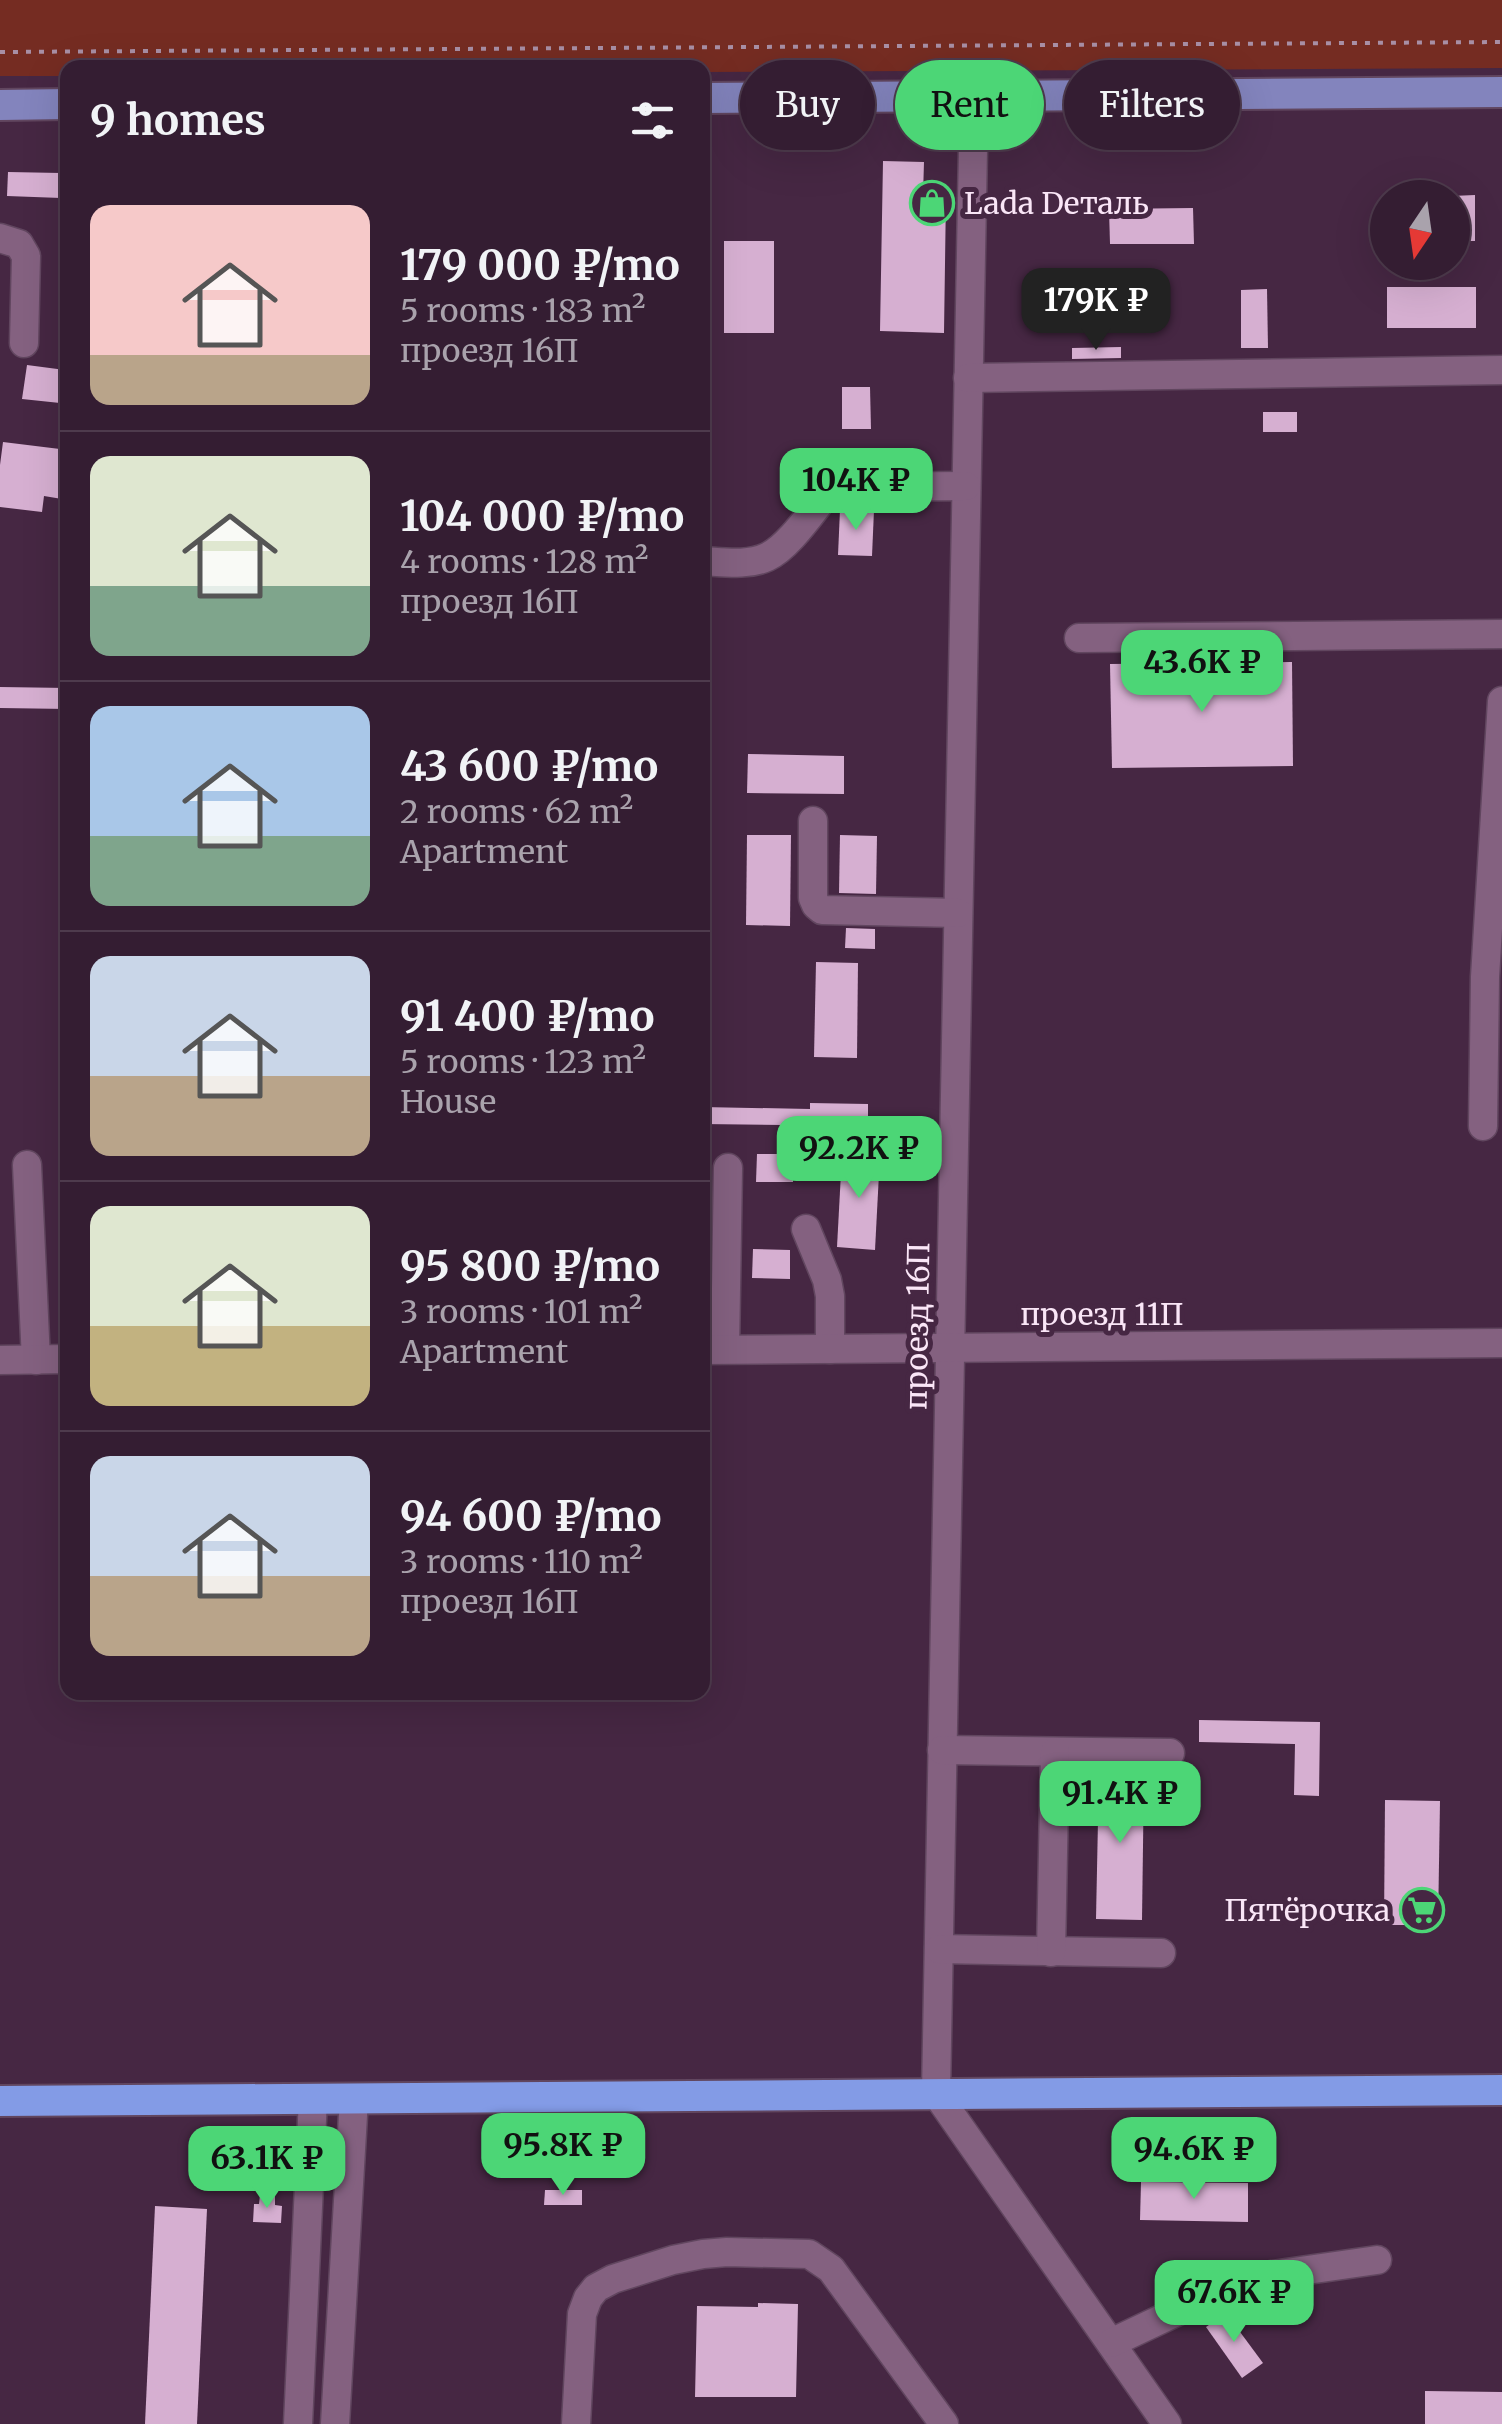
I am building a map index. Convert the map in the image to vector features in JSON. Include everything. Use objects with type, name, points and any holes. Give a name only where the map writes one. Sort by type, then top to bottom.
[{"type":"highway","points":[[0,2101],[1502,2090]]},
{"type":"main road","points":[[1044,95],[1502,92]]},
{"type":"main road","points":[[710,98],[895,97]]},
{"type":"main road","points":[[0,105],[60,104]]},
{"type":"street","name":"проезд 16П","points":[[936,2094],[973,150]]},
{"type":"street","points":[[0,238],[19,244],[26,256],[24,343]]},
{"type":"street","points":[[968,378],[1502,370]]},
{"type":"street","points":[[710,561],[766,558],[781,548],[828,491],[840,487],[966,486]]},
{"type":"street","points":[[1079,638],[1502,634]]},
{"type":"street","points":[[1483,1126],[1485,977],[1502,701]]},
{"type":"street","points":[[813,821],[813,898],[822,910],[958,913]]},
{"type":"street","points":[[27,1165],[36,1360]]},
{"type":"street","points":[[714,1349],[719,1181]]},
{"type":"street","points":[[806,1229],[827,1280],[830,1349]]},
{"type":"street","name":"проезд 11П","points":[[714,1349],[1502,1343]]},
{"type":"street","points":[[0,1360],[60,1359]]},
{"type":"street","points":[[942,1750],[1170,1754]]},
{"type":"street","points":[[1051,1952],[1055,1752]]},
{"type":"street","points":[[939,1950],[1162,1953]]},
{"type":"street","points":[[936,2094],[1168,2424]]},
{"type":"street","points":[[298,2424],[312,2098]]},
{"type":"street","points":[[335,2424],[354,2098]]},
{"type":"street","points":[[576,2424],[582,2314],[596,2288],[614,2278],[673,2260],[727,2252],[796,2252],[821,2261],[944,2424]]},
{"type":"street","points":[[1111,2343],[1231,2286],[1265,2276],[1377,2260]]},
{"type":"path","points":[[0,52],[1502,42]]},
{"type":"shaded area","points":[[0,0],[1502,0],[1502,68],[1240,69],[1240,60],[1064,60],[1064,70],[1044,70],[1044,60],[895,60],[895,71],[875,71],[875,60],[740,60],[740,72],[710,72],[710,60],[60,60],[60,76],[0,76]]},
{"type":"building","points":[[883,161],[924,162],[923,195],[946,195],[944,333],[880,331]]},
{"type":"building","points":[[8,172],[60,173],[60,198],[7,196]]},
{"type":"building","points":[[1470,195],[1475,195],[1475,241],[1470,241]]},
{"type":"building","points":[[1193,208],[1194,244],[1110,244],[1109,209]]},
{"type":"building","points":[[724,241],[774,241],[774,333],[724,333]]},
{"type":"building","points":[[1045,287],[1067,287],[1067,320],[1045,320]]},
{"type":"building","points":[[1387,287],[1476,287],[1476,328],[1387,328]]},
{"type":"building","points":[[1267,289],[1268,348],[1241,348],[1241,290]]},
{"type":"building","points":[[1121,347],[1121,358],[1072,359],[1072,348]]},
{"type":"building","points":[[27,365],[60,369],[60,403],[22,399]]},
{"type":"building","points":[[842,387],[870,387],[871,429],[842,429]]},
{"type":"building","points":[[1263,412],[1297,412],[1297,432],[1263,432]]},
{"type":"building","points":[[3,442],[60,449],[60,499],[44,496],[42,512],[0,507]]},
{"type":"building","points":[[840,510],[874,510],[872,556],[838,555]]},
{"type":"building","points":[[1292,662],[1293,766],[1112,768],[1110,664]]},
{"type":"building","points":[[0,687],[60,688],[60,709],[0,708]]},
{"type":"building","points":[[748,754],[844,756],[844,794],[747,793]]},
{"type":"building","points":[[747,835],[791,835],[790,926],[746,925]]},
{"type":"building","points":[[840,835],[877,836],[876,894],[839,893]]},
{"type":"building","points":[[846,928],[875,929],[875,949],[845,948]]},
{"type":"building","points":[[816,962],[858,963],[857,1058],[814,1057]]},
{"type":"building","points":[[810,1103],[868,1104],[868,1126],[710,1124],[710,1107],[810,1109]]},
{"type":"building","points":[[757,1154],[793,1154],[793,1182],[756,1182]]},
{"type":"building","points":[[842,1154],[880,1154],[875,1250],[837,1247]]},
{"type":"building","points":[[753,1249],[790,1250],[790,1279],[752,1278]]},
{"type":"building","points":[[1199,1720],[1320,1722],[1319,1796],[1294,1795],[1295,1744],[1199,1742]]},
{"type":"building","points":[[1099,1771],[1144,1772],[1142,1920],[1096,1919]]},
{"type":"building","points":[[1385,1800],[1440,1801],[1438,1925],[1384,1925]]},
{"type":"building","points":[[1141,2182],[1248,2183],[1248,2222],[1140,2220]]},
{"type":"building","points":[[545,2190],[582,2190],[582,2205],[544,2205]]},
{"type":"building","points":[[260,2195],[275,2196],[275,2205],[282,2206],[281,2223],[253,2222],[254,2204],[259,2204]]},
{"type":"building","points":[[155,2206],[207,2209],[197,2424],[145,2424]]},
{"type":"building","points":[[758,2303],[798,2304],[796,2397],[695,2397],[697,2306],[758,2307]]},
{"type":"building","points":[[1226,2313],[1263,2363],[1242,2378],[1206,2327]]},
{"type":"building","points":[[1425,2391],[1502,2392],[1502,2424],[1425,2424]]},
{"type":"place","name":"Lada Dеталь","points":[[932,203]]},
{"type":"place","name":"Пятёрочка","points":[[1422,1910]]}]
